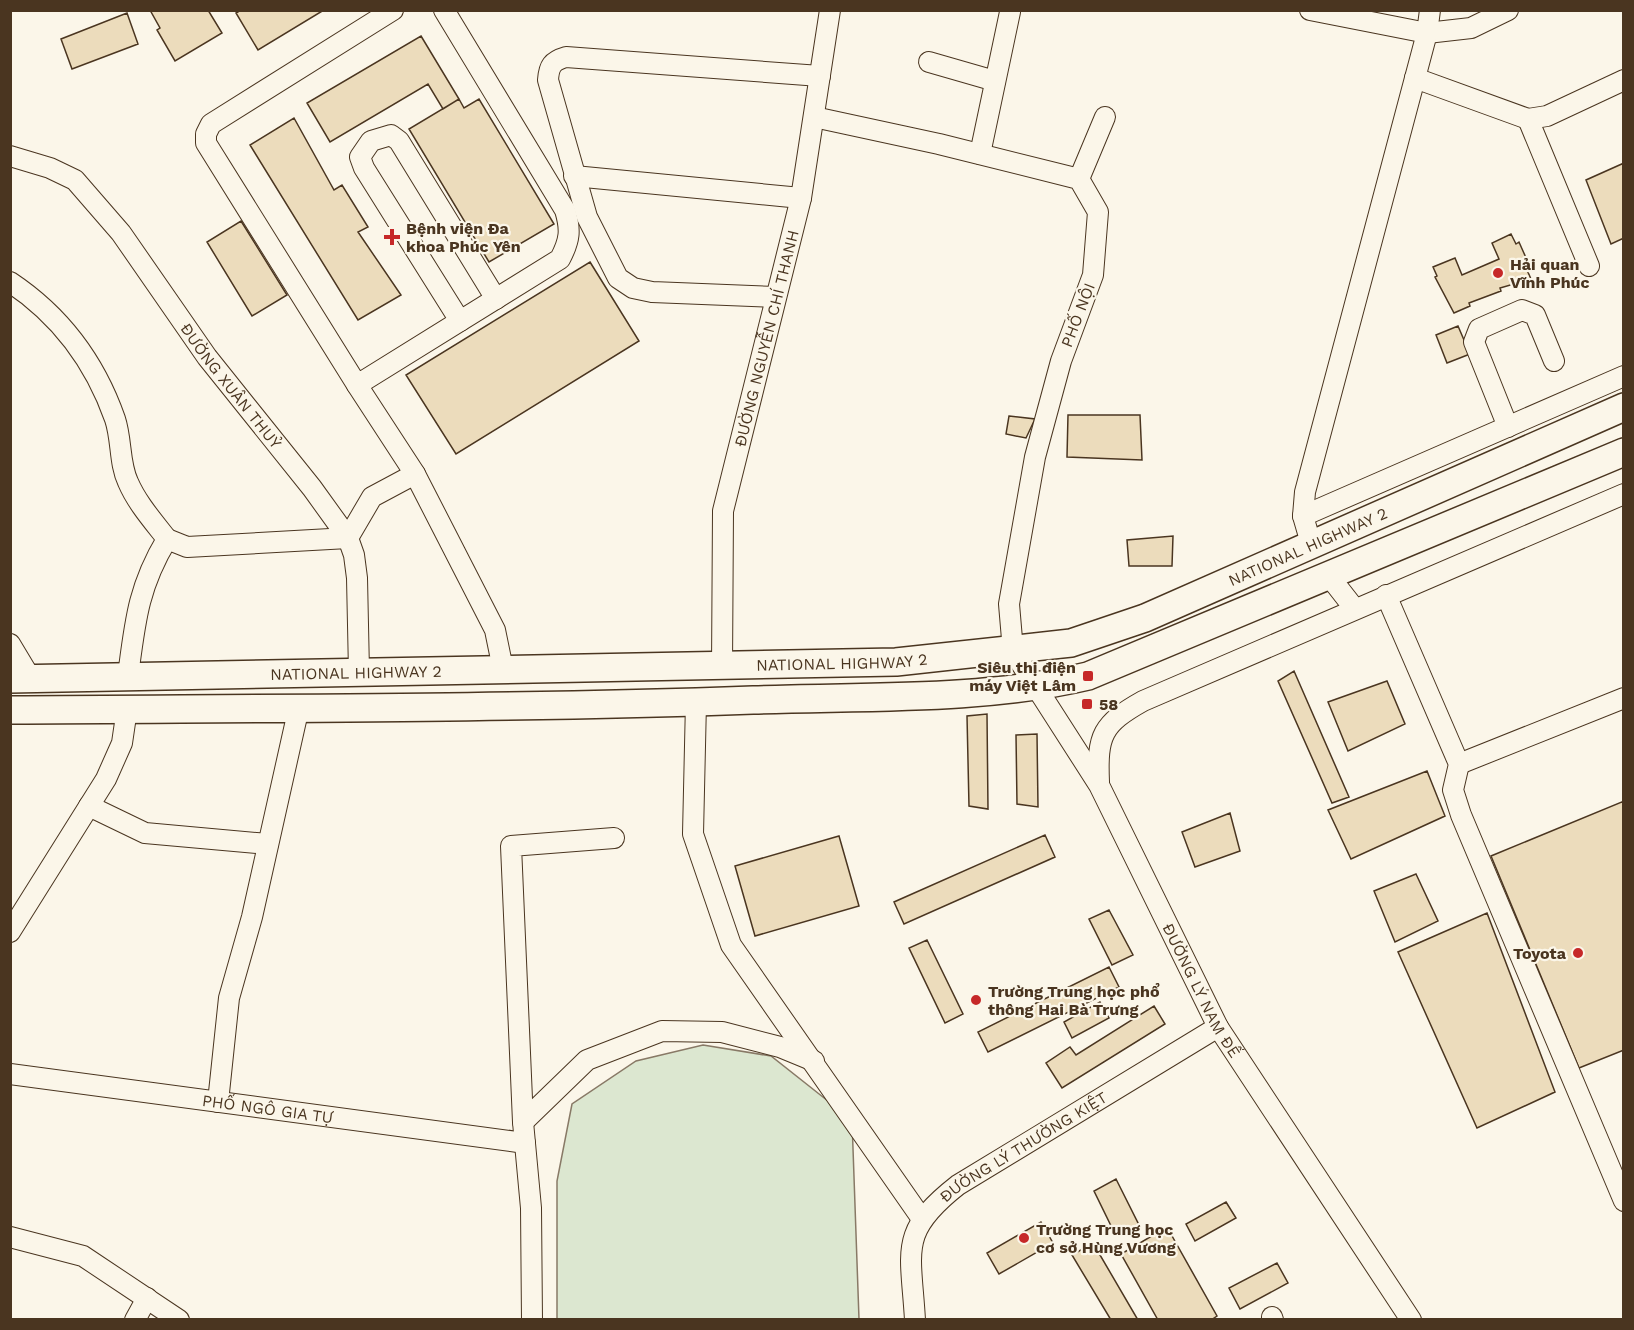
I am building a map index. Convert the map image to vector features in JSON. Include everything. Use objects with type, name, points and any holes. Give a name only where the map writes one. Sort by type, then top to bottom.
[{"type":"highway","name":"NATIONAL HIGHWAY 2","points":[[21,679],[896,662],[1071,643],[1144,618],[1312,547],[1623,407]]},
{"type":"highway","name":"NATIONAL HIGHWAY 2","points":[[10,710],[696,702],[934,693],[1037,686],[1088,676],[1623,452]]},
{"type":"highway","points":[[1312,547],[1329,576]]},
{"type":"highway","points":[[503,669],[504,704]]},
{"type":"street","points":[[393,10],[211,124],[206,134],[206,143],[415,474],[495,630],[503,669]]},
{"type":"street","points":[[357,385],[560,259],[569,242],[570,227],[565,210],[444,10]]},
{"type":"street","name":"ĐƯỜNG NGUYỄN CHÍ THANH","points":[[722,667],[723,511],[801,198],[830,10]]},
{"type":"street","points":[[1310,10],[1427,33],[1472,28],[1508,10]]},
{"type":"street","points":[[1312,547],[1303,516],[1305,492],[1427,33],[1430,10]]},
{"type":"street","points":[[980,154],[1010,12]]},
{"type":"street","points":[[775,297],[651,292],[633,288],[618,278],[587,217],[548,80],[549,67],[555,61],[566,57],[820,76]]},
{"type":"street","points":[[929,62],[995,81]]},
{"type":"street","points":[[1415,78],[1528,119],[1547,116],[1623,80]]},
{"type":"street","points":[[814,117],[1079,179],[1104,117]]},
{"type":"street","points":[[1528,119],[1589,266]]},
{"type":"street","points":[[460,321],[364,168],[360,157],[370,141],[391,135],[399,141],[496,299]]},
{"type":"street","name":"ĐƯỜNG XUÂN THUỶ","points":[[10,156],[50,168],[75,180],[121,233],[207,357],[312,488],[348,538],[354,555],[357,578],[359,672]]},
{"type":"street","points":[[574,176],[801,198]]},
{"type":"street","name":"PHỐ NỘI","points":[[1013,651],[1009,604],[1035,457],[1061,361],[1093,275],[1098,212],[1079,179]]},
{"type":"street","points":[[10,282],[37,300],[61,323],[83,355],[114,418],[127,481],[167,539],[187,547],[348,538],[372,497],[415,474]]},
{"type":"street","points":[[1508,427],[1474,342],[1479,329],[1522,310],[1529,311],[1535,315],[1554,361]]},
{"type":"street","points":[[1303,516],[1623,376]]},
{"type":"street","points":[[1099,785],[1098,754],[1103,734],[1118,715],[1143,701],[1354,608],[1623,494]]},
{"type":"street","points":[[128,676],[139,603],[150,567],[167,539]]},
{"type":"street","points":[[1329,576],[1354,608]]},
{"type":"street","points":[[1386,595],[1459,764],[1453,790],[1461,815],[1623,1201]]},
{"type":"street","points":[[10,644],[21,679]]},
{"type":"street","name":"ĐƯỜNG LÝ NAM ĐẾ","points":[[1013,651],[1099,785],[1218,1027],[1411,1320]]},
{"type":"street","points":[[1459,764],[1623,698]]},
{"type":"street","points":[[696,702],[693,834],[731,945],[922,1219]]},
{"type":"street","points":[[218,1102],[229,998],[268,844],[299,707]]},
{"type":"street","points":[[10,932],[106,779],[122,742],[127,709]]},
{"type":"street","points":[[89,806],[145,833],[268,844]]},
{"type":"street","points":[[532,1320],[531,1209],[523,1122],[511,846],[614,838]]},
{"type":"street","name":"ĐƯỜNG LÝ THƯỜNG KIỆT","points":[[915,1320],[911,1251],[915,1229],[931,1206],[958,1185],[1218,1027]]},
{"type":"street","points":[[523,1122],[587,1060],[662,1031],[722,1032],[780,1047],[814,1061]]},
{"type":"street","name":"PHỐ NGÔ GIA TỰ","points":[[10,1074],[525,1143]]},
{"type":"street","points":[[10,1237],[83,1256],[178,1320]]},
{"type":"street","points":[[135,1320],[147,1298]]},
{"type":"green space","points":[[703,1045],[771,1056],[852,1120],[859,1319],[557,1320],[557,1181],[572,1104],[636,1061]]},
{"type":"building","points":[[150,10],[208,10],[222,33],[175,61],[157,30],[160,28]]},
{"type":"building","points":[[241,10],[324,10],[258,50],[236,13]]},
{"type":"building","points":[[127,13],[138,44],[72,69],[61,39]]},
{"type":"building","points":[[421,36],[459,99],[443,109],[428,84],[330,142],[307,103]]},
{"type":"building","points":[[459,99],[464,108],[479,99],[554,224],[489,262],[409,129]]},
{"type":"building","points":[[294,118],[334,190],[342,185],[368,227],[358,232],[401,295],[358,320],[250,145]]},
{"type":"building","points":[[1624,163],[1624,238],[1611,244],[1586,180]]},
{"type":"building","points":[[241,221],[287,295],[252,316],[207,242]]},
{"type":"building","name":"Hải quan Vĩnh Phúc","points":[[1511,234],[1516,244],[1519,242],[1531,269],[1527,270],[1531,279],[1500,288],[1501,291],[1469,303],[1470,306],[1454,313],[1435,277],[1437,276],[1433,267],[1455,258],[1462,275],[1499,259],[1492,243]]},
{"type":"building","points":[[590,262],[639,341],[456,454],[406,375]]},
{"type":"building","points":[[1458,326],[1470,354],[1447,363],[1436,335]]},
{"type":"building","points":[[1068,415],[1140,415],[1142,460],[1067,457]]},
{"type":"building","points":[[1009,416],[1035,419],[1026,438],[1006,434]]},
{"type":"building","points":[[1173,536],[1172,566],[1129,566],[1127,540]]},
{"type":"building","points":[[1294,671],[1349,797],[1332,803],[1278,681]]},
{"type":"building","points":[[1387,681],[1405,724],[1348,751],[1328,702]]},
{"type":"building","points":[[987,714],[988,809],[969,806],[967,716]]},
{"type":"building","points":[[1037,734],[1038,807],[1017,804],[1016,735]]},
{"type":"building","points":[[1427,771],[1445,816],[1351,859],[1328,810]]},
{"type":"building","name":"Toyota","points":[[1624,801],[1624,1050],[1579,1068],[1491,856]]},
{"type":"building","points":[[1230,813],[1240,851],[1195,867],[1182,832]]},
{"type":"building","points":[[1045,835],[1055,857],[904,924],[894,902]]},
{"type":"building","points":[[839,836],[859,906],[755,936],[735,866]]},
{"type":"building","points":[[1416,874],[1438,921],[1395,942],[1374,891]]},
{"type":"building","points":[[1109,910],[1133,955],[1112,965],[1089,919]]},
{"type":"building","points":[[1487,913],[1555,1092],[1477,1128],[1398,952]]},
{"type":"building","points":[[927,940],[963,1014],[945,1023],[909,948]]},
{"type":"building","points":[[1109,967],[1119,987],[988,1052],[978,1032]]},
{"type":"building","points":[[1100,1002],[1109,1018],[1072,1038],[1064,1022]]},
{"type":"building","points":[[1154,1006],[1165,1024],[1062,1088],[1046,1063],[1070,1047],[1076,1055]]},
{"type":"building","points":[[1116,1179],[1139,1225],[1116,1236],[1094,1191]]},
{"type":"building","points":[[1226,1202],[1236,1218],[1195,1241],[1186,1224]]},
{"type":"building","points":[[1041,1222],[1053,1243],[999,1274],[987,1253]]},
{"type":"building","points":[[1167,1227],[1217,1316],[1211,1320],[1158,1320],[1121,1254]]},
{"type":"building","points":[[1093,1243],[1138,1320],[1111,1320],[1072,1255]]},
{"type":"building","points":[[1277,1263],[1288,1283],[1240,1309],[1229,1288]]},
{"type":"place","name":"Bệnh viện Đa khoa Phúc Yên","points":[[392,237]]},
{"type":"place","name":"Hải quan Vĩnh Phúc","points":[[1498,273]]},
{"type":"place","name":"Siêu thị điện máy Việt Lâm","points":[[1088,676]]},
{"type":"place","name":"58","points":[[1087,704]]},
{"type":"place","name":"Toyota","points":[[1578,953]]},
{"type":"place","name":"Trường Trung học phổ thông Hai Bà Trưng","points":[[976,1000]]},
{"type":"place","name":"Trường Trung học cơ sở Hùng Vương","points":[[1024,1238]]}]
